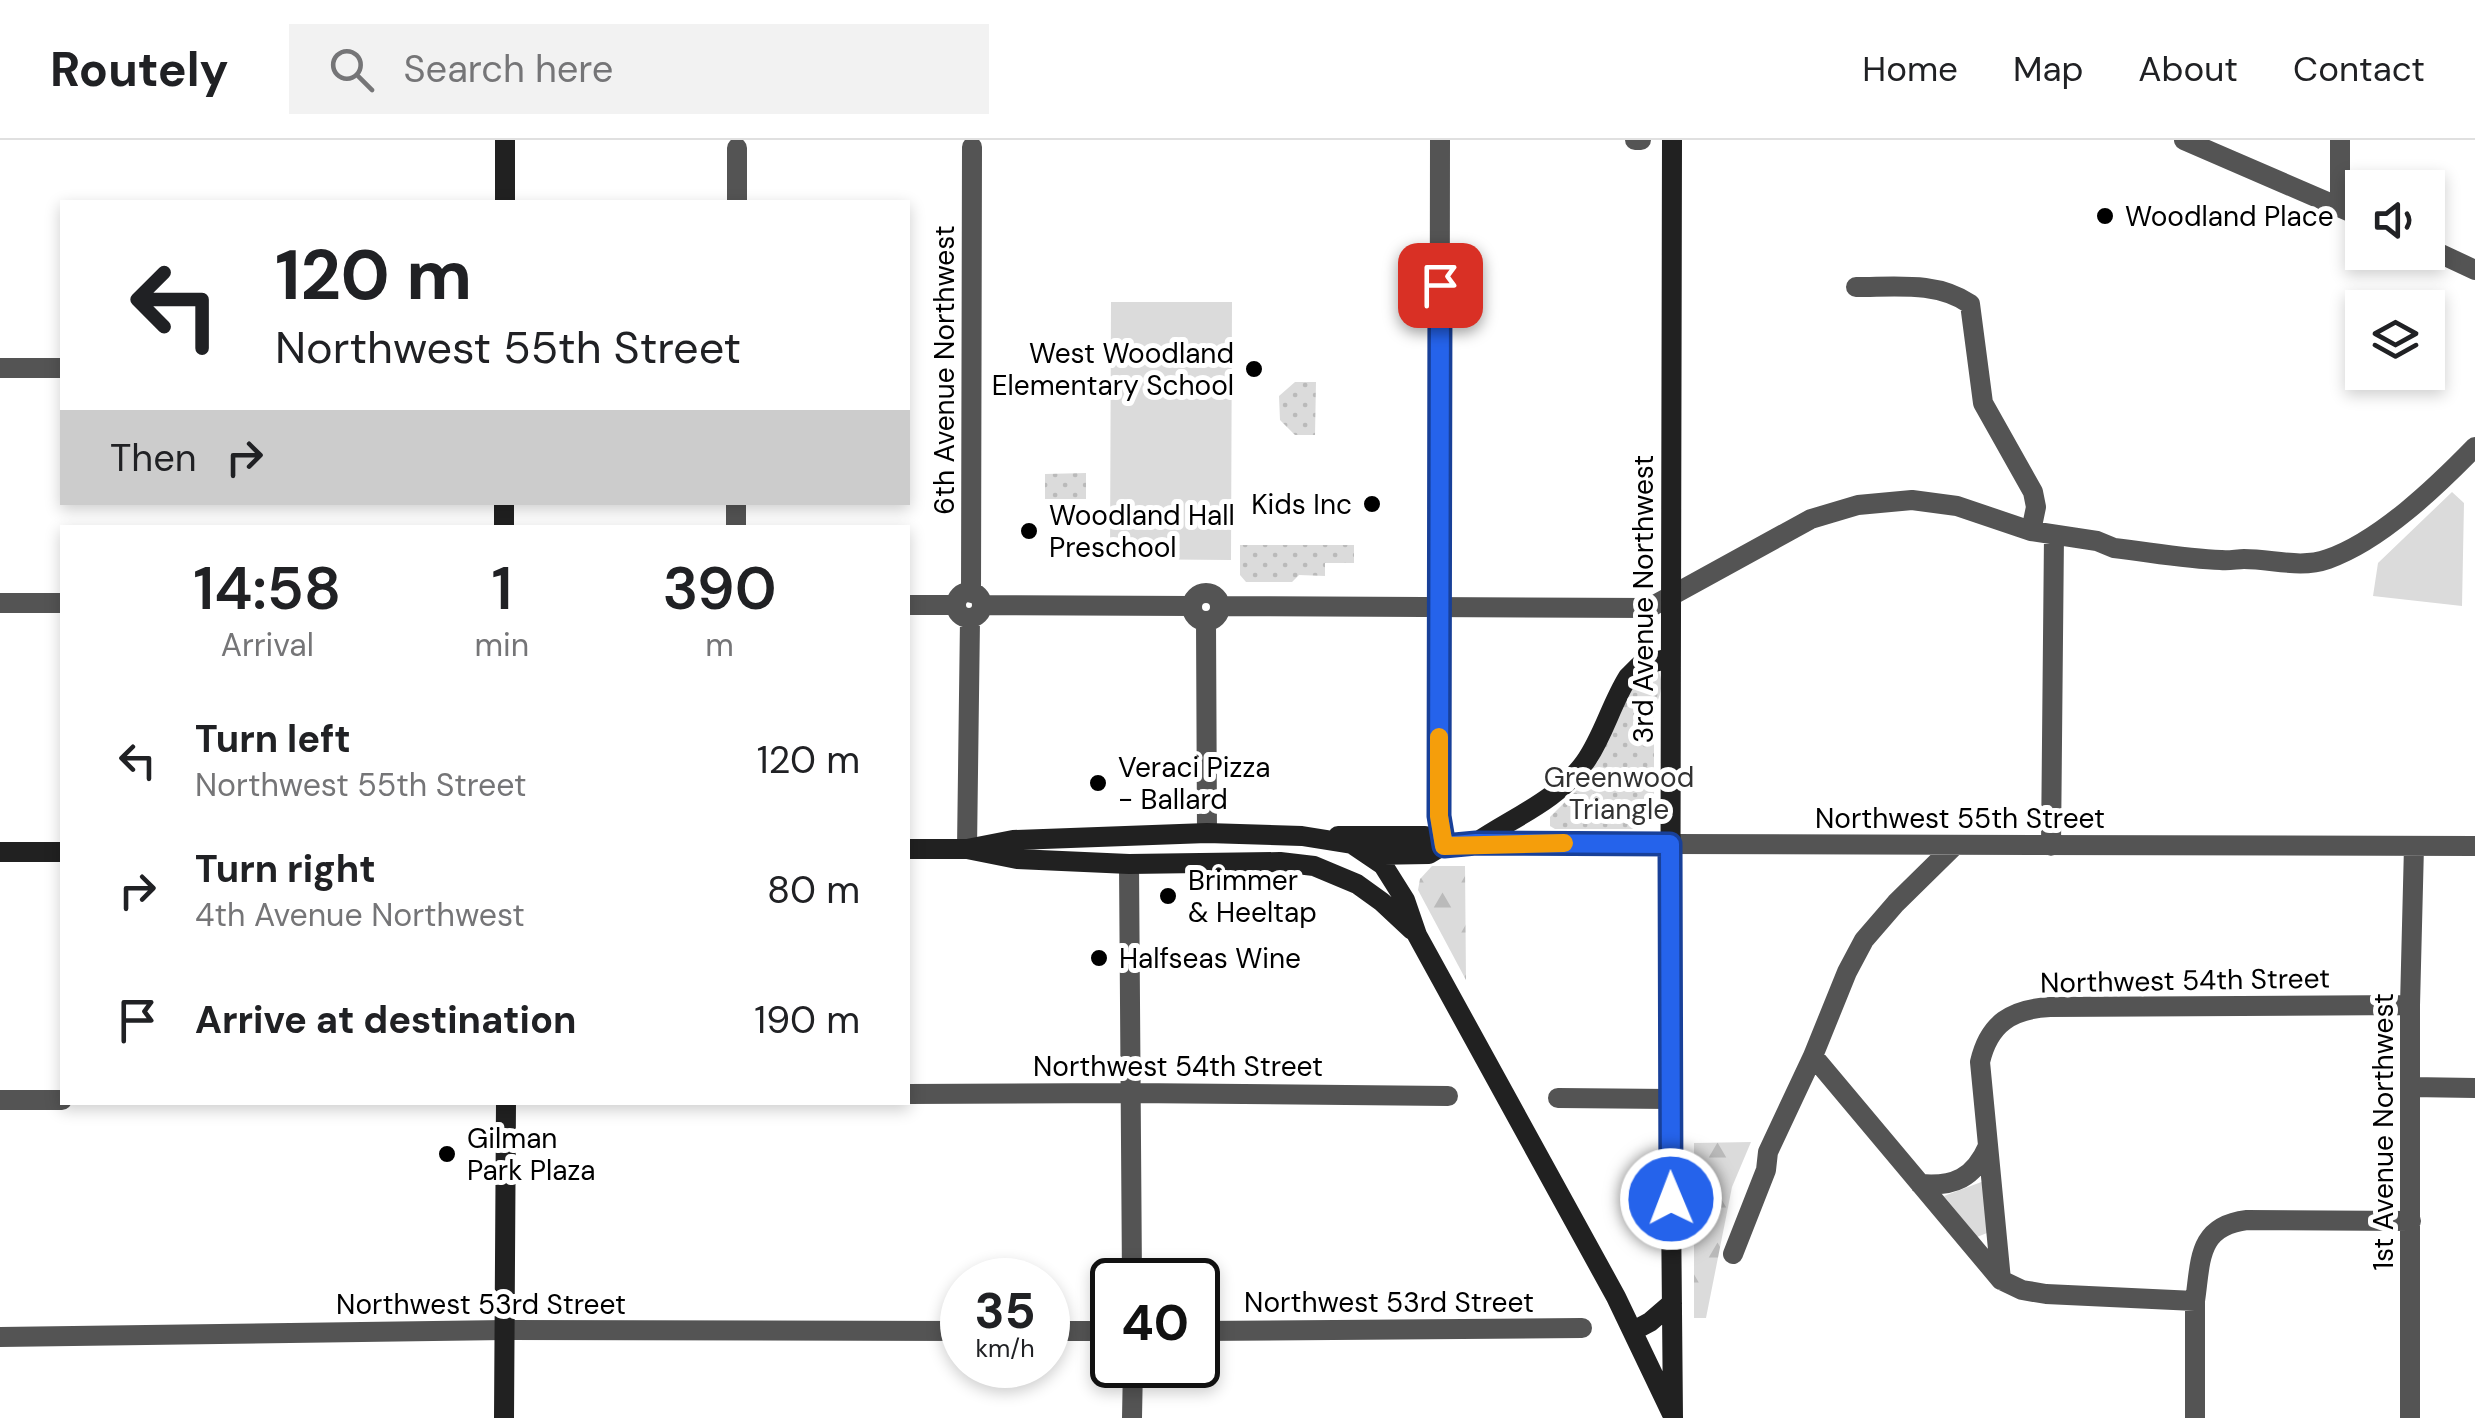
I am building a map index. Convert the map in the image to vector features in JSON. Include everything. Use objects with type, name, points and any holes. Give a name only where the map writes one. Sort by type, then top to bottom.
[{"type":"street","points":[[505,140],[505,200]]},
{"type":"street","points":[[1440,140],[1439,816],[1444,846]]},
{"type":"street","name":"3rd Avenue Northwest","points":[[1672,140],[1673,1418]]},
{"type":"street","points":[[2184,140],[2345,210]]},
{"type":"street","points":[[2340,140],[2340,207]]},
{"type":"street","name":"6th Avenue Northwest","points":[[967,849],[972,142]]},
{"type":"street","points":[[737,200],[738,143]]},
{"type":"street","points":[[2445,256],[2475,270]]},
{"type":"street","points":[[1856,287],[1931,287],[1955,294],[1970,304],[1983,402],[2033,492],[2036,507],[2031,530]]},
{"type":"street","points":[[0,368],[60,368]]},
{"type":"street","points":[[910,605],[1206,611],[1440,606],[1649,608],[1811,518],[1858,505],[1912,500],[1956,506],[2031,530],[2097,541],[2114,548],[2224,561],[2243,558],[2301,564],[2329,559],[2359,544],[2403,514],[2475,448]]},
{"type":"street","points":[[2051,846],[2054,535]]},
{"type":"street","points":[[0,603],[60,603]]},
{"type":"street","points":[[1206,611],[1207,834]]},
{"type":"street","points":[[1476,843],[1533,810],[1568,782],[1586,761],[1628,677],[1638,666],[1670,658]]},
{"type":"street","points":[[910,850],[967,849],[1013,840],[1207,834],[1302,836],[1352,844],[1384,865],[1405,900],[1417,935],[1633,1331],[1673,1418]]},
{"type":"street","name":"Northwest 55th Street","points":[[1302,836],[1425,836],[1444,846]]},
{"type":"street","name":"Northwest 55th Street","points":[[1254,862],[1302,851],[1429,854],[1444,846],[1476,843],[2475,846]]},
{"type":"street","points":[[1733,1254],[1766,1170],[1768,1152],[1864,940],[1954,846]]},
{"type":"street","name":"1st Avenue Northwest","points":[[2410,1418],[2414,846]]},
{"type":"street","points":[[967,849],[1018,858],[1129,864],[1254,862],[1314,866],[1357,884],[1417,935]]},
{"type":"street","points":[[0,852],[60,852]]},
{"type":"street","points":[[1129,864],[1132,1258]]},
{"type":"street","name":"Northwest 54th Street","points":[[1988,1146],[1980,1075],[1982,1052],[1998,1025],[2020,1011],[2050,1006],[2410,1005]]},
{"type":"street","points":[[1813,1056],[2001,1280],[2022,1290],[2046,1294],[2195,1302]]},
{"type":"street","points":[[2411,1087],[2475,1088]]},
{"type":"street","name":"Northwest 54th Street","points":[[910,1094],[1448,1096]]},
{"type":"street","points":[[1558,1098],[1670,1098]]},
{"type":"street","points":[[0,1100],[60,1100]]},
{"type":"street","points":[[504,1418],[506,1105]]},
{"type":"street","points":[[1920,1184],[1937,1185],[1964,1178],[1975,1169],[1988,1146]]},
{"type":"street","points":[[1988,1146],[2001,1280]]},
{"type":"street","points":[[2195,1418],[2195,1302],[2202,1247],[2214,1234],[2229,1222],[2246,1220],[2411,1221]]},
{"type":"street","points":[[1633,1331],[1672,1303]]},
{"type":"street","name":"Northwest 53rd Street","points":[[1220,1331],[1582,1328]]},
{"type":"street","name":"Northwest 53rd Street","points":[[0,1336],[505,1330],[940,1331]]},
{"type":"street","points":[[1132,1418],[1133,1388]]},
{"type":"green space","points":[[1111,302],[1232,302],[1231,560],[1110,559]]},
{"type":"green space","points":[[1295,382],[1316,382],[1315,435],[1295,435],[1280,420],[1279,396]]},
{"type":"green space","points":[[1086,473],[1086,499],[1045,499],[1045,474]]},
{"type":"green space","points":[[2452,492],[2464,503],[2462,606],[2373,596],[2378,563]]},
{"type":"green space","points":[[1240,545],[1354,545],[1354,563],[1325,563],[1325,576],[1299,575],[1292,582],[1246,582],[1240,575]]},
{"type":"green space","name":"Greenwood Triangle","points":[[1654,670],[1659,672],[1661,683],[1654,711],[1654,815],[1649,823],[1643,829],[1550,826],[1550,817],[1579,788],[1598,761],[1630,682]]},
{"type":"green space","points":[[1432,866],[1465,866],[1466,980],[1418,890],[1420,879]]},
{"type":"green space","points":[[1751,1142],[1732,1187],[1706,1318],[1694,1318],[1694,1143]]},
{"type":"green space","points":[[1984,1181],[1987,1233],[1977,1237],[1944,1196]]},
{"type":"slow traffic","points":[[1439,737],[1439,816],[1444,846],[1564,843]]},
{"type":"place","name":"Woodland Place","points":[[2105,216]]},
{"type":"place","name":"West Woodland Elementary School","points":[[1254,369]]},
{"type":"place","name":"Kids Inc","points":[[1372,504]]},
{"type":"place","name":"Woodland Hall Preschool","points":[[1029,531]]},
{"type":"place","name":"Veraci Pizza - Ballard","points":[[1098,783]]},
{"type":"place","name":"Brimmer & Heeltap","points":[[1168,896]]},
{"type":"place","name":"Halfseas Wine","points":[[1099,958]]},
{"type":"place","name":"Gilman Park Plaza","points":[[447,1154]]},
{"type":"route","points":[[1440,285],[1439,816],[1444,846],[1670,844],[1671,1199]]}]
